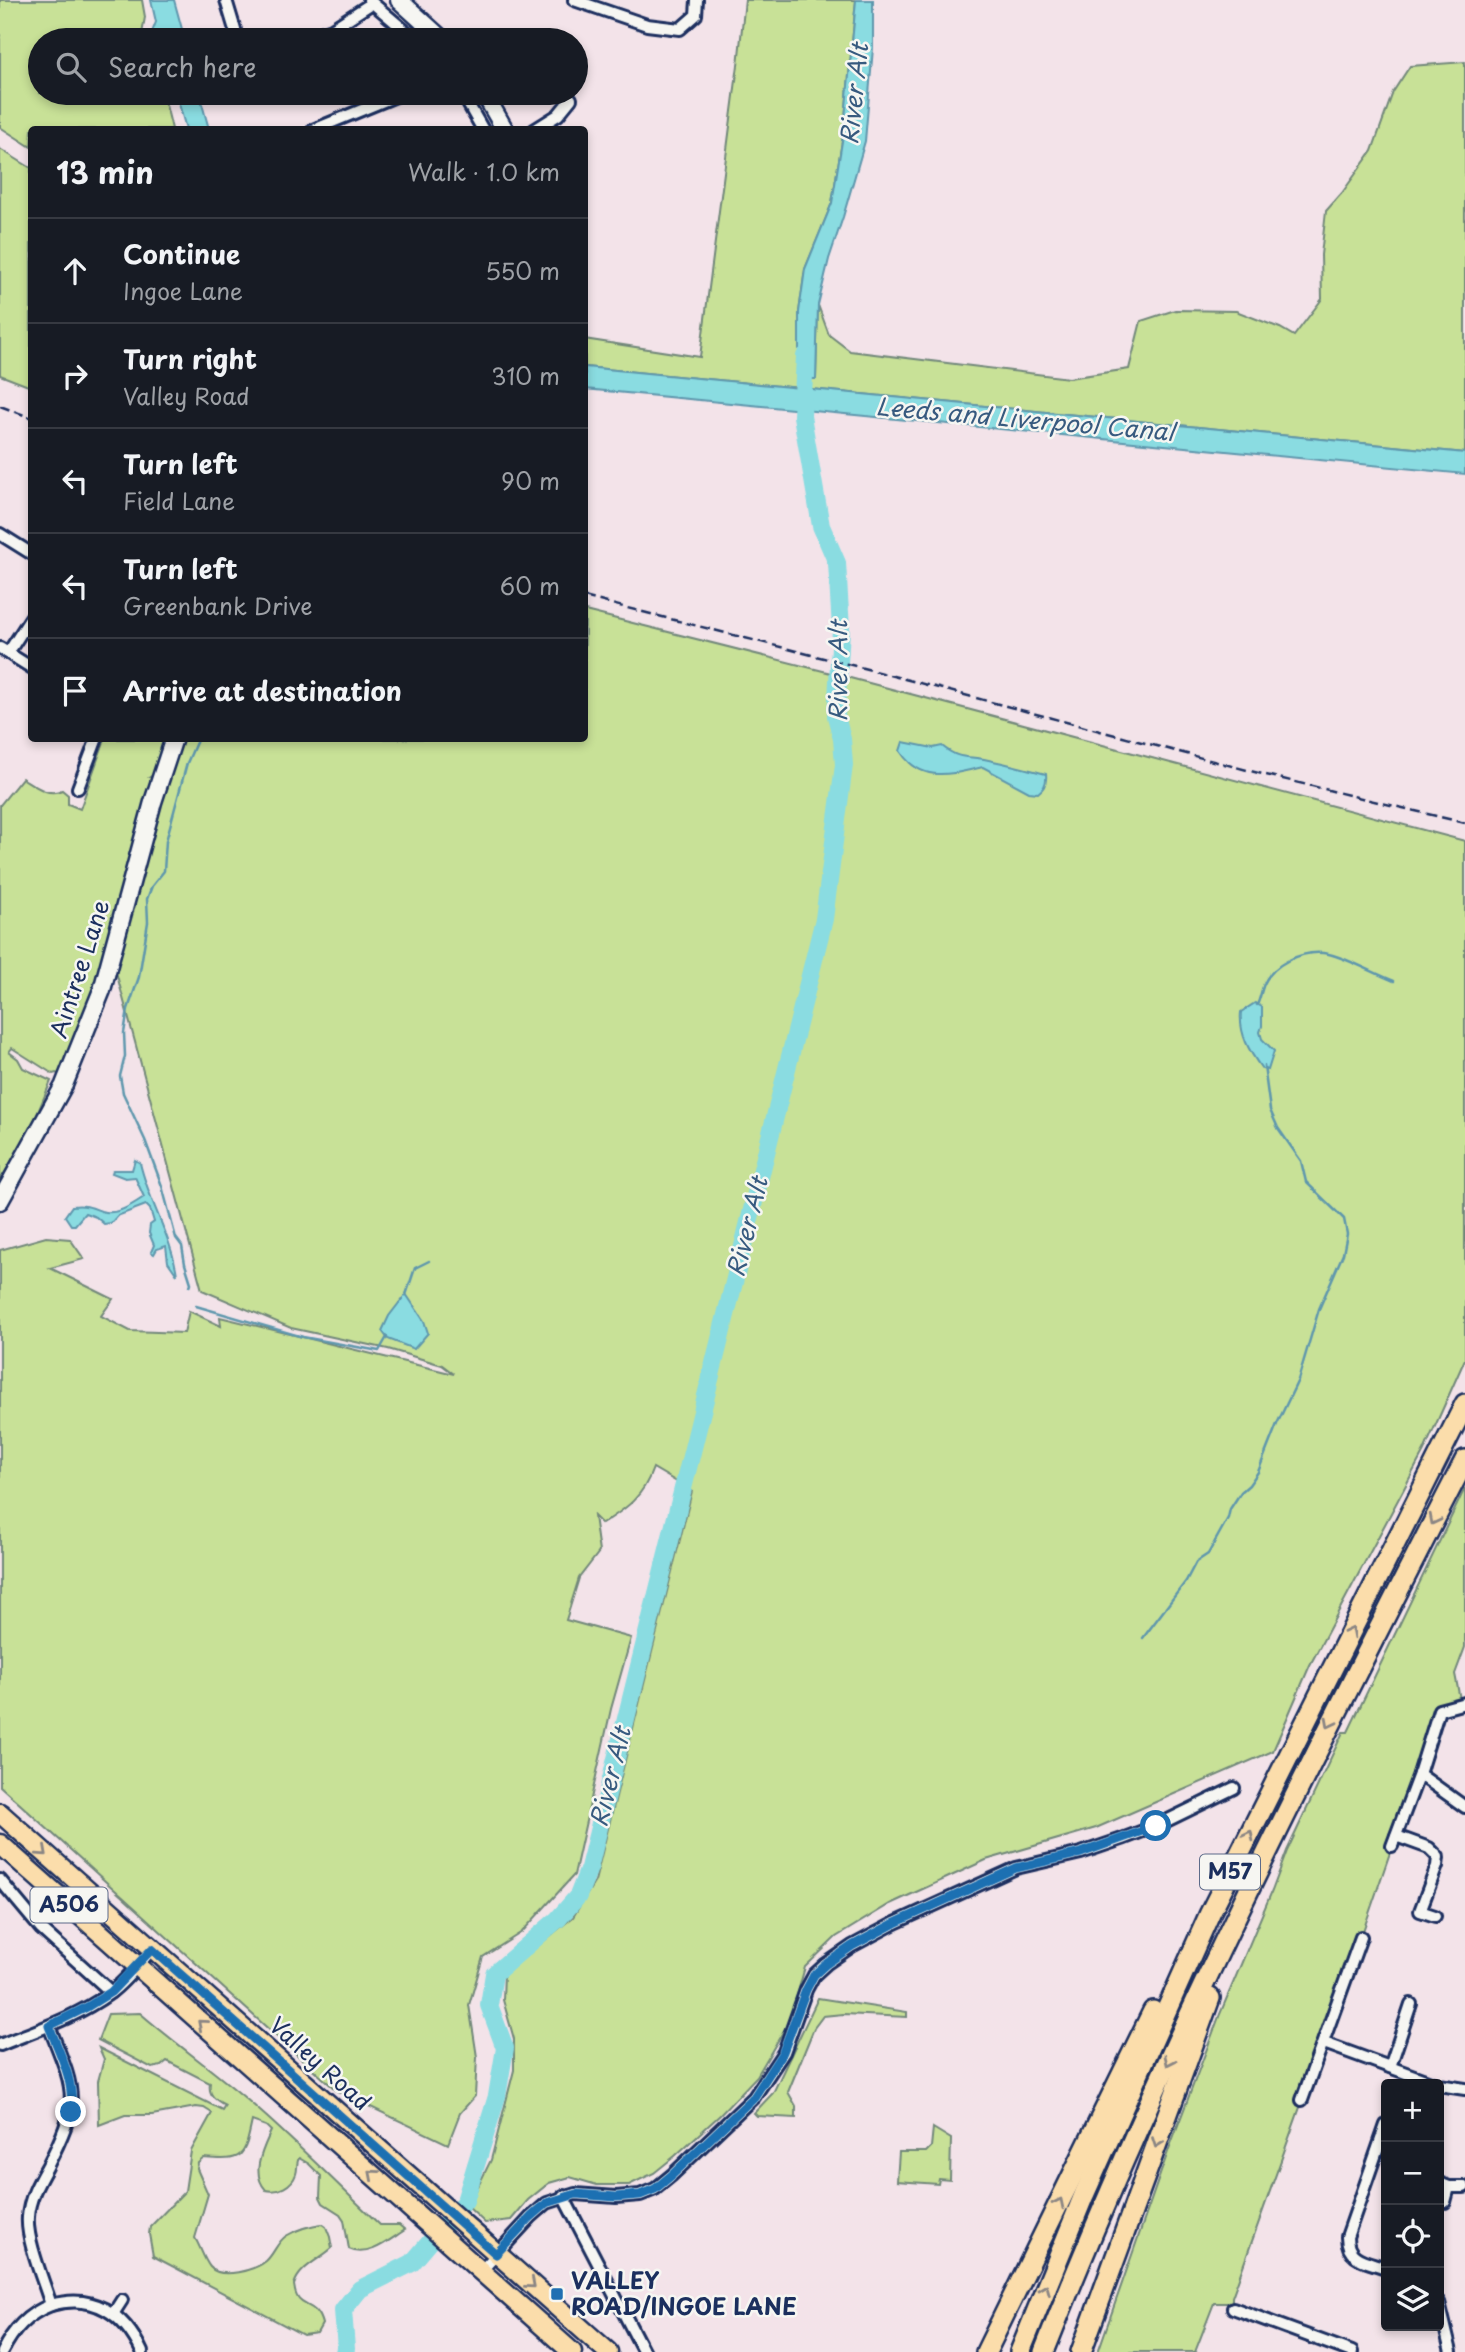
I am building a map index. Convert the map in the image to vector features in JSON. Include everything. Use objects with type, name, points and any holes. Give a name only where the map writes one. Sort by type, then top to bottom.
[{"type":"highway","name":"M57","points":[[1020,2352],[1084,2195],[1210,1913],[1465,1404]]},
{"type":"highway","name":"M57","points":[[1044,2352],[1105,2202],[1245,1894],[1465,1460]]},
{"type":"highway","name":"M57","points":[[1081,2352],[1208,2004],[1245,1894]]},
{"type":"highway","name":"M57","points":[[985,2352],[1148,2019],[1210,1913]]},
{"type":"main road","points":[[399,0],[430,28]]},
{"type":"main road","points":[[491,105],[503,126]]},
{"type":"main road","name":"Aintree Lane","points":[[0,1201],[64,1085],[103,990],[153,802],[173,742]]},
{"type":"main road","name":"Valley Road","points":[[0,1813],[608,2352]]},
{"type":"main road","name":"Valley Road","points":[[0,1844],[572,2352]]},
{"type":"street","points":[[226,0],[234,28]]},
{"type":"street","points":[[574,0],[647,25],[680,29],[696,15],[697,0]]},
{"type":"street","points":[[333,28],[371,2],[402,28]]},
{"type":"street","points":[[323,126],[374,105]]},
{"type":"street","points":[[469,105],[481,126]]},
{"type":"street","points":[[540,126],[558,115],[566,105]]},
{"type":"street","points":[[0,534],[28,549]]},
{"type":"street","points":[[28,622],[4,651],[28,666]]},
{"type":"street","points":[[78,788],[95,742]]},
{"type":"street","points":[[1435,1916],[1420,1911],[1438,1857],[1429,1848],[1394,1841],[1439,1710],[1465,1703]]},
{"type":"street","points":[[1419,1773],[1465,1807]]},
{"type":"street","points":[[481,2271],[547,2203],[576,2194],[616,2197],[640,2195],[655,2189],[672,2175],[754,2097],[783,2052],[814,1975],[852,1946],[895,1923],[1016,1868],[1081,1853],[1122,1839],[1156,1826],[1234,1788]]},
{"type":"street","points":[[0,1880],[41,1929],[111,1992]]},
{"type":"street","points":[[1302,2101],[1361,1937]]},
{"type":"street","points":[[0,2045],[49,2026],[111,1992],[152,1949]]},
{"type":"street","points":[[1390,2067],[1411,2004]]},
{"type":"street","points":[[49,2026],[70,2081],[72,2095],[66,2128],[33,2193],[28,2214],[31,2240],[51,2305]]},
{"type":"street","points":[[1324,2043],[1390,2067],[1402,2079]]},
{"type":"street","points":[[1444,2086],[1465,2089]]},
{"type":"street","points":[[1381,2140],[1347,2237],[1347,2248],[1353,2256],[1381,2266]]},
{"type":"street","points":[[1374,2160],[1381,2162]]},
{"type":"street","points":[[1445,2202],[1444,2185],[1464,2187]]},
{"type":"street","points":[[563,2196],[644,2352]]},
{"type":"street","points":[[113,2314],[122,2300]]},
{"type":"street","points":[[2,2352],[21,2324],[35,2312],[51,2305],[72,2301],[95,2304],[113,2314],[131,2332],[142,2352]]},
{"type":"street","points":[[1233,2308],[1352,2352]]},
{"type":"street","points":[[1444,2323],[1451,2352]]},
{"type":"green space","points":[[0,0],[142,0],[145,17],[143,28],[28,28],[28,105],[166,105],[171,126],[28,126],[28,145],[0,127]]},
{"type":"green space","points":[[745,0],[856,0],[844,129],[832,203],[805,269],[799,312],[799,379],[816,379],[818,305],[829,335],[850,351],[1069,378],[1129,369],[1141,321],[1175,310],[1236,311],[1294,336],[1322,299],[1321,255],[1326,211],[1372,151],[1393,92],[1410,66],[1465,62],[1465,453],[588,367],[588,340],[700,357]]},
{"type":"green space","points":[[0,149],[28,166],[28,386],[0,375]]},
{"type":"green space","points":[[588,612],[835,674],[1465,841],[1465,1359],[1424,1451],[1310,1665],[1273,1751],[1096,1828],[986,1860],[890,1904],[836,1937],[805,1967],[790,2020],[757,2076],[720,2115],[654,2173],[629,2185],[597,2185],[570,2177],[549,2183],[528,2200],[511,2220],[485,2223],[468,2207],[491,2160],[514,2070],[514,2039],[503,2000],[504,1974],[573,1917],[595,1881],[692,1491],[653,1468],[644,1487],[626,1507],[602,1524],[594,1516],[599,1552],[579,1578],[566,1620],[631,1638],[611,1709],[574,1875],[522,1932],[483,1957],[469,2005],[477,2057],[475,2096],[460,2113],[448,2144],[337,2091],[0,1786],[0,1250],[46,1237],[70,1239],[84,1259],[50,1268],[113,1299],[101,1316],[130,1331],[184,1333],[189,1311],[221,1326],[220,1317],[454,1374],[442,1365],[388,1349],[291,1328],[202,1290],[115,968],[151,833],[181,742],[588,742]]},
{"type":"green space","points":[[104,742],[166,742],[150,777],[153,777],[112,944],[60,1075],[53,1074],[12,1048],[9,1052],[18,1059],[23,1068],[51,1081],[33,1124],[0,1181],[0,805],[22,778],[47,791],[62,790],[68,795],[68,804],[80,809]]},
{"type":"green space","points":[[1465,1488],[1465,1647],[1455,1674],[1461,1704],[1439,1710],[1232,2303],[1214,2303],[1195,2352],[1098,2352],[1169,2149],[1220,2014],[1287,1851],[1343,1732],[1348,1732]]},
{"type":"green space","points":[[818,1998],[907,2012],[907,2017],[843,2014],[823,2016],[814,2028],[788,2092],[796,2106],[796,2118],[757,2116],[754,2113],[773,2093]]},
{"type":"green space","points":[[140,2013],[246,2098],[380,2225],[399,2225],[405,2230],[371,2250],[364,2252],[349,2249],[344,2220],[340,2214],[323,2203],[320,2197],[321,2176],[299,2158],[296,2174],[288,2185],[280,2189],[266,2190],[261,2183],[258,2169],[271,2131],[252,2121],[247,2143],[240,2155],[227,2159],[204,2158],[198,2163],[197,2169],[208,2194],[195,2238],[208,2264],[215,2271],[230,2273],[254,2268],[266,2261],[286,2236],[313,2225],[322,2224],[326,2227],[332,2248],[300,2273],[294,2285],[302,2303],[315,2310],[319,2316],[322,2324],[317,2333],[303,2335],[153,2256],[150,2227],[185,2191],[191,2151],[212,2113],[196,2107],[152,2115],[125,2115],[99,2125],[98,2081],[104,2059],[99,2048],[222,2110],[225,2105],[213,2097],[210,2083],[167,2061],[152,2068],[98,2040],[108,2014]]},
{"type":"green space","points":[[933,2128],[951,2139],[950,2180],[939,2179],[938,2184],[897,2181],[899,2152],[926,2152],[931,2147]]},
{"type":"water","points":[[151,0],[174,0],[182,28],[154,28],[156,22]]},
{"type":"water","points":[[856,0],[873,0],[873,48],[865,141],[818,305],[816,379],[799,379],[799,312],[805,269],[832,203],[844,129]]},
{"type":"water","points":[[179,105],[202,105],[208,126],[185,126]]},
{"type":"water","name":"Leeds and Liverpool Canal","points":[[588,367],[1465,453],[1465,474],[588,389]]},
{"type":"water","points":[[903,742],[933,748],[942,746],[957,755],[1046,774],[1046,782],[1038,793],[1029,792],[983,767],[948,774],[927,772],[908,761],[900,751]]},
{"type":"water","points":[[1255,1003],[1262,1007],[1262,1039],[1274,1051],[1268,1070],[1262,1069],[1253,1056],[1242,1028],[1241,1012]]},
{"type":"water","points":[[135,1160],[140,1163],[170,1247],[177,1275],[168,1262],[166,1246],[157,1249],[154,1254],[151,1252],[154,1245],[149,1233],[150,1225],[154,1222],[146,1205],[104,1224],[85,1213],[75,1225],[71,1225],[65,1216],[72,1206],[112,1212],[124,1209],[144,1197],[135,1177],[125,1178],[112,1173],[113,1170],[132,1170]]},
{"type":"water","points":[[406,1294],[424,1321],[428,1333],[414,1349],[388,1339],[382,1331],[389,1316]]},
{"type":"waterway","name":"River Alt","points":[[344,2352],[343,2310],[360,2289],[412,2263],[465,2201],[497,2096],[505,2048],[489,2005],[494,1974],[558,1919],[578,1896],[589,1868],[824,919],[844,765],[842,739],[836,716],[841,629],[837,563],[821,526],[802,416],[805,356]]},
{"type":"waterway","points":[[190,1286],[182,1246],[176,1238],[162,1186],[145,1140],[123,1093],[120,1076],[125,1056],[124,1033],[128,1009],[139,977],[148,922],[147,899],[152,886],[164,871],[166,841],[187,763],[196,742]]},
{"type":"waterway","points":[[1257,1005],[1264,984],[1274,970],[1289,960],[1306,954],[1331,954],[1394,981]]},
{"type":"waterway","points":[[1143,1638],[1186,1581],[1196,1562],[1208,1554],[1228,1518],[1230,1509],[1258,1472],[1298,1380],[1319,1309],[1343,1254],[1347,1234],[1344,1219],[1306,1182],[1301,1161],[1278,1128],[1270,1110],[1264,1066]]},
{"type":"waterway","points":[[406,1295],[415,1268],[429,1261]]},
{"type":"waterway","points":[[196,1306],[303,1337],[379,1351],[387,1337]]},
{"type":"railway","points":[[0,406],[28,416]]},
{"type":"railway","points":[[588,598],[1262,774],[1465,823]]},
{"type":"place","name":"VALLEY ROAD/INGOE LANE","points":[[557,2294]]},
{"type":"route","points":[[71,2112],[70,2081],[49,2026],[111,1992],[152,1949],[496,2254],[547,2203],[576,2194],[616,2197],[640,2195],[655,2189],[672,2175],[754,2097],[783,2052],[814,1975],[852,1946],[895,1923],[1016,1868],[1081,1853],[1156,1826]]}]
